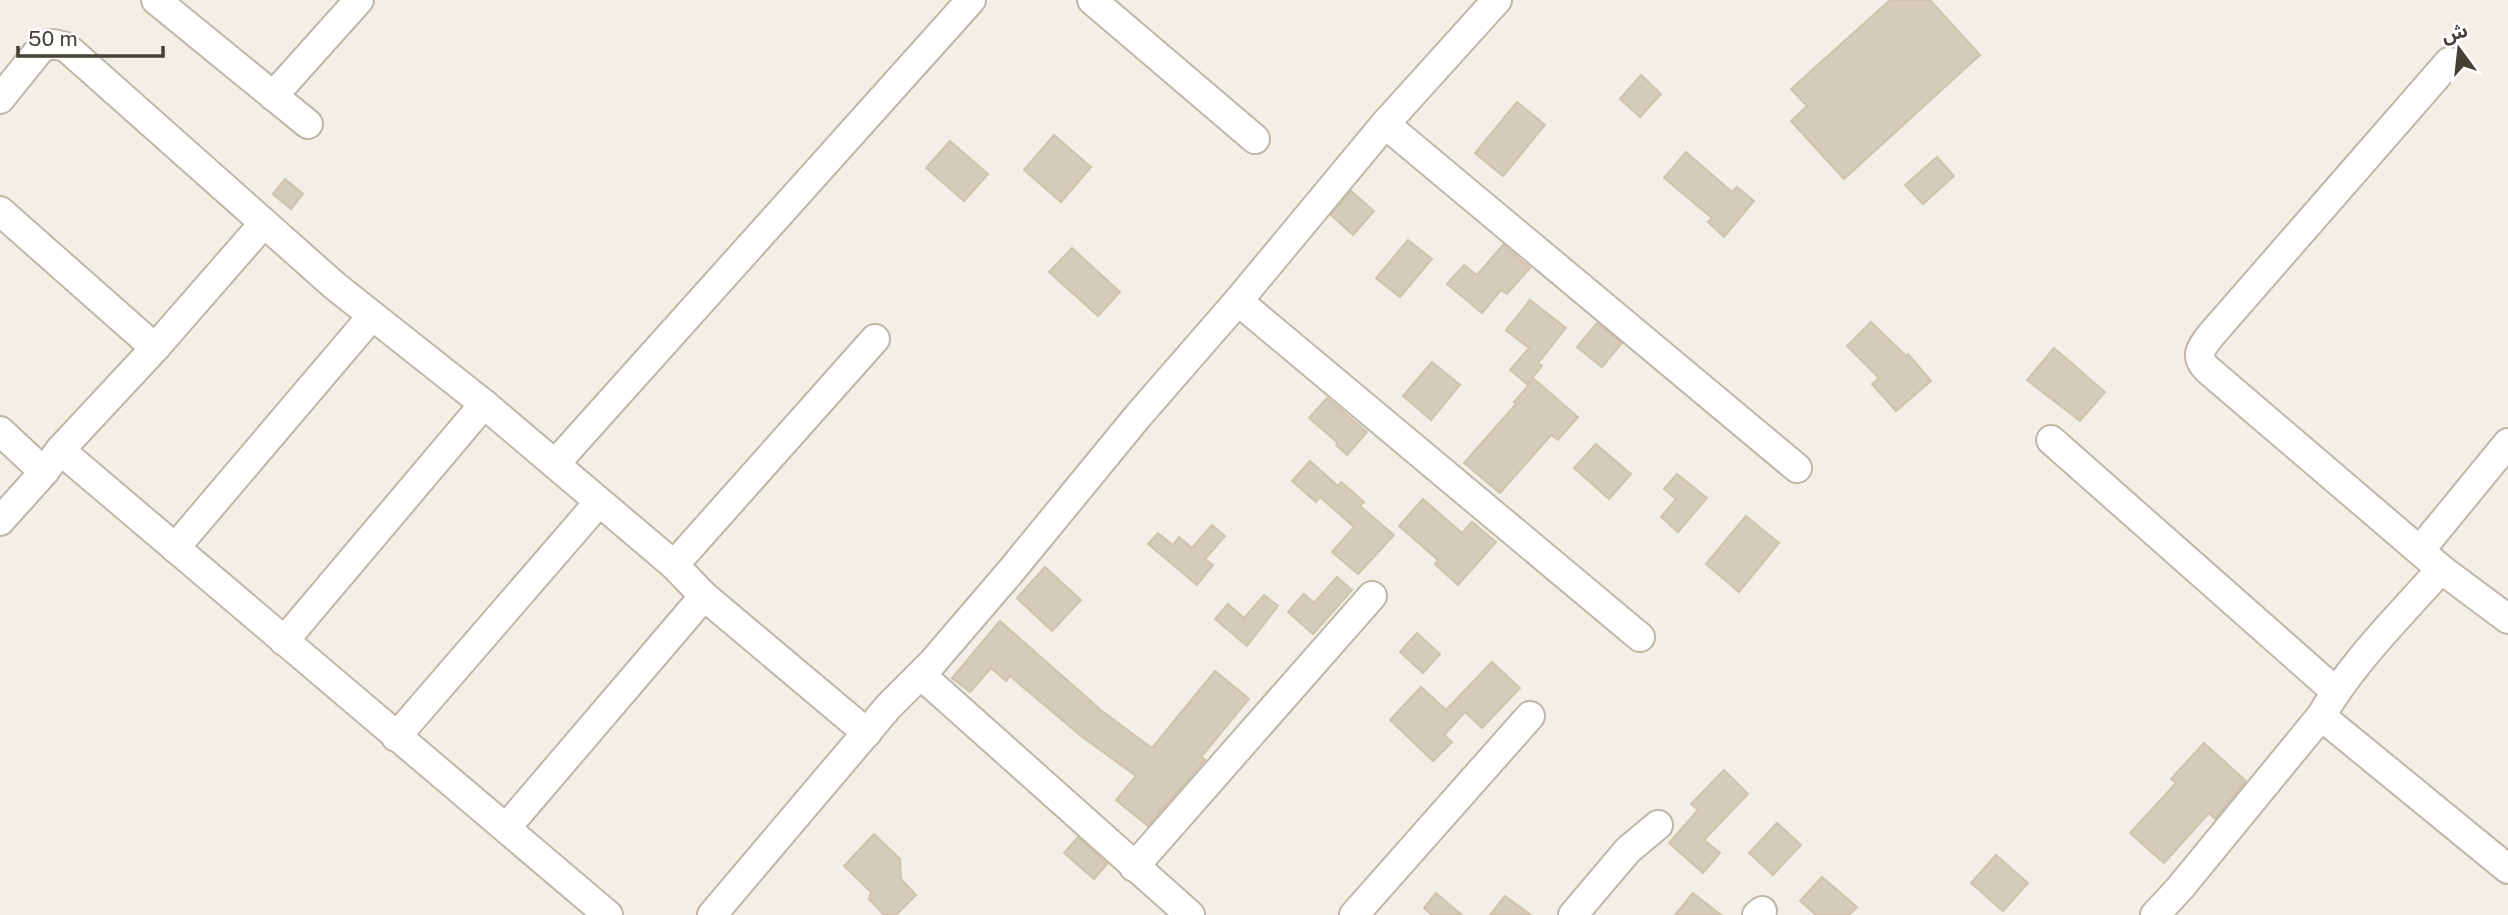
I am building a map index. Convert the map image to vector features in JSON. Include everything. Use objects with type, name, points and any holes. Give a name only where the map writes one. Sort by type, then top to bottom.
[{"type":"street","points":[[156,0],[308,124]]},
{"type":"street","points":[[273,96],[359,0]]},
{"type":"street","points":[[555,464],[971,0]]},
{"type":"street","points":[[1092,0],[1255,139]]},
{"type":"street","points":[[712,915],[867,733],[1011,571],[1384,124],[1497,0]]},
{"type":"street","points":[[0,99],[41,48],[52,44],[66,47],[372,316],[484,404],[674,565],[704,596],[867,733]]},
{"type":"street","points":[[2449,62],[2199,352],[2201,363],[2207,369],[2421,549],[2441,569],[2508,619]]},
{"type":"street","points":[[1384,124],[1797,467]]},
{"type":"street","points":[[0,211],[155,348]]},
{"type":"street","points":[[0,522],[264,223]]},
{"type":"street","points":[[1238,301],[1640,637]]},
{"type":"street","points":[[175,548],[372,316]]},
{"type":"street","points":[[674,565],[875,339]]},
{"type":"street","points":[[284,641],[484,404]]},
{"type":"street","points":[[0,431],[52,461],[175,548],[608,915]]},
{"type":"street","points":[[2051,440],[2335,691]]},
{"type":"street","points":[[2421,549],[2508,443]]},
{"type":"street","points":[[396,737],[599,502]]},
{"type":"street","points":[[2155,915],[2320,716],[2335,691],[2373,643],[2441,569]]},
{"type":"street","points":[[506,828],[704,596]]},
{"type":"street","points":[[1134,867],[1372,596]]},
{"type":"street","points":[[921,675],[1190,915]]},
{"type":"street","points":[[1354,915],[1530,716]]},
{"type":"street","points":[[2320,716],[2508,869]]},
{"type":"street","points":[[1573,915],[1628,850],[1658,825]]},
{"type":"building","points":[[1890,0],[1930,0],[1980,55],[1844,179],[1791,121],[1807,106],[1791,89]]},
{"type":"building","points":[[1641,75],[1661,94],[1640,117],[1620,99]]},
{"type":"building","points":[[1517,102],[1545,125],[1503,176],[1475,153]]},
{"type":"building","points":[[1054,135],[1091,167],[1061,202],[1024,170]]},
{"type":"building","points":[[950,141],[988,174],[964,201],[926,168]]},
{"type":"building","points":[[1686,152],[1732,192],[1737,187],[1754,201],[1724,237],[1708,222],[1712,218],[1664,178]]},
{"type":"building","points":[[1937,157],[1954,176],[1923,204],[1905,185]]},
{"type":"building","points":[[285,179],[303,194],[291,209],[273,194]]},
{"type":"building","points":[[1351,191],[1374,211],[1353,235],[1331,215]]},
{"type":"building","points":[[1408,240],[1432,259],[1400,297],[1376,278]]},
{"type":"building","points":[[1503,245],[1530,268],[1507,294],[1501,290],[1482,313],[1447,284],[1464,265],[1477,275]]},
{"type":"building","points":[[1072,248],[1120,292],[1098,316],[1049,272]]},
{"type":"building","points":[[1530,300],[1566,328],[1538,363],[1542,366],[1527,384],[1510,370],[1529,348],[1506,330]]},
{"type":"building","points":[[1871,322],[1906,356],[1908,354],[1931,381],[1896,411],[1872,384],[1879,378],[1847,346]]},
{"type":"building","points":[[1597,323],[1622,343],[1602,367],[1577,347]]},
{"type":"building","points":[[2054,348],[2105,392],[2080,421],[2027,380]]},
{"type":"building","points":[[1432,362],[1460,385],[1431,420],[1403,396]]},
{"type":"building","points":[[1534,379],[1578,417],[1558,440],[1551,435],[1500,493],[1464,463],[1516,404],[1514,402]]},
{"type":"building","points":[[1327,398],[1367,432],[1347,455],[1336,445],[1338,443],[1309,418]]},
{"type":"building","points":[[1596,444],[1631,474],[1609,499],[1574,468]]},
{"type":"building","points":[[1310,461],[1338,486],[1341,482],[1364,502],[1360,506],[1394,535],[1358,574],[1332,552],[1354,527],[1320,497],[1316,502],[1292,481]]},
{"type":"building","points":[[1677,474],[1707,498],[1678,532],[1661,517],[1676,499],[1664,489]]},
{"type":"building","points":[[1423,499],[1462,533],[1472,522],[1496,542],[1458,585],[1435,564],[1438,560],[1399,526]]},
{"type":"building","points":[[1746,516],[1779,543],[1739,592],[1706,564]]},
{"type":"building","points":[[1212,525],[1225,536],[1205,559],[1213,565],[1197,585],[1148,544],[1158,533],[1173,545],[1179,537],[1192,548]]},
{"type":"building","points":[[1045,567],[1081,600],[1052,631],[1017,598]]},
{"type":"building","points":[[1337,577],[1352,590],[1313,634],[1288,612],[1304,594],[1314,603]]},
{"type":"building","points":[[1264,595],[1278,606],[1247,646],[1215,619],[1228,604],[1244,618]]},
{"type":"building","points":[[1000,621],[1102,711],[1152,748],[1215,671],[1249,699],[1201,757],[1205,760],[1148,826],[1116,800],[1136,776],[1081,736],[1010,676],[1006,681],[991,668],[970,692],[952,678]]},
{"type":"building","points":[[1417,633],[1440,654],[1423,673],[1400,652]]},
{"type":"building","points":[[1492,662],[1520,688],[1482,728],[1465,712],[1444,735],[1452,742],[1433,761],[1390,720],[1421,687],[1446,710]]},
{"type":"building","points":[[2204,743],[2246,781],[2215,819],[2209,813],[2164,863],[2130,833],[2176,783],[2171,779]]},
{"type":"building","points":[[1724,770],[1748,794],[1704,840],[1720,853],[1703,873],[1669,843],[1698,810],[1691,804]]},
{"type":"building","points":[[1777,823],[1801,845],[1773,875],[1749,853]]},
{"type":"building","points":[[874,834],[900,859],[901,879],[916,895],[896,915],[884,915],[869,899],[871,892],[844,866]]},
{"type":"building","points":[[1078,837],[1107,864],[1094,879],[1064,853]]},
{"type":"building","points":[[1996,855],[2028,883],[2003,911],[1971,883]]},
{"type":"building","points":[[1822,877],[1857,907],[1849,915],[1816,915],[1800,901]]},
{"type":"building","points":[[1436,893],[1462,915],[1432,915],[1424,908]]},
{"type":"building","points":[[1693,893],[1721,915],[1675,915]]},
{"type":"building","points":[[1505,896],[1531,915],[1490,915]]}]
